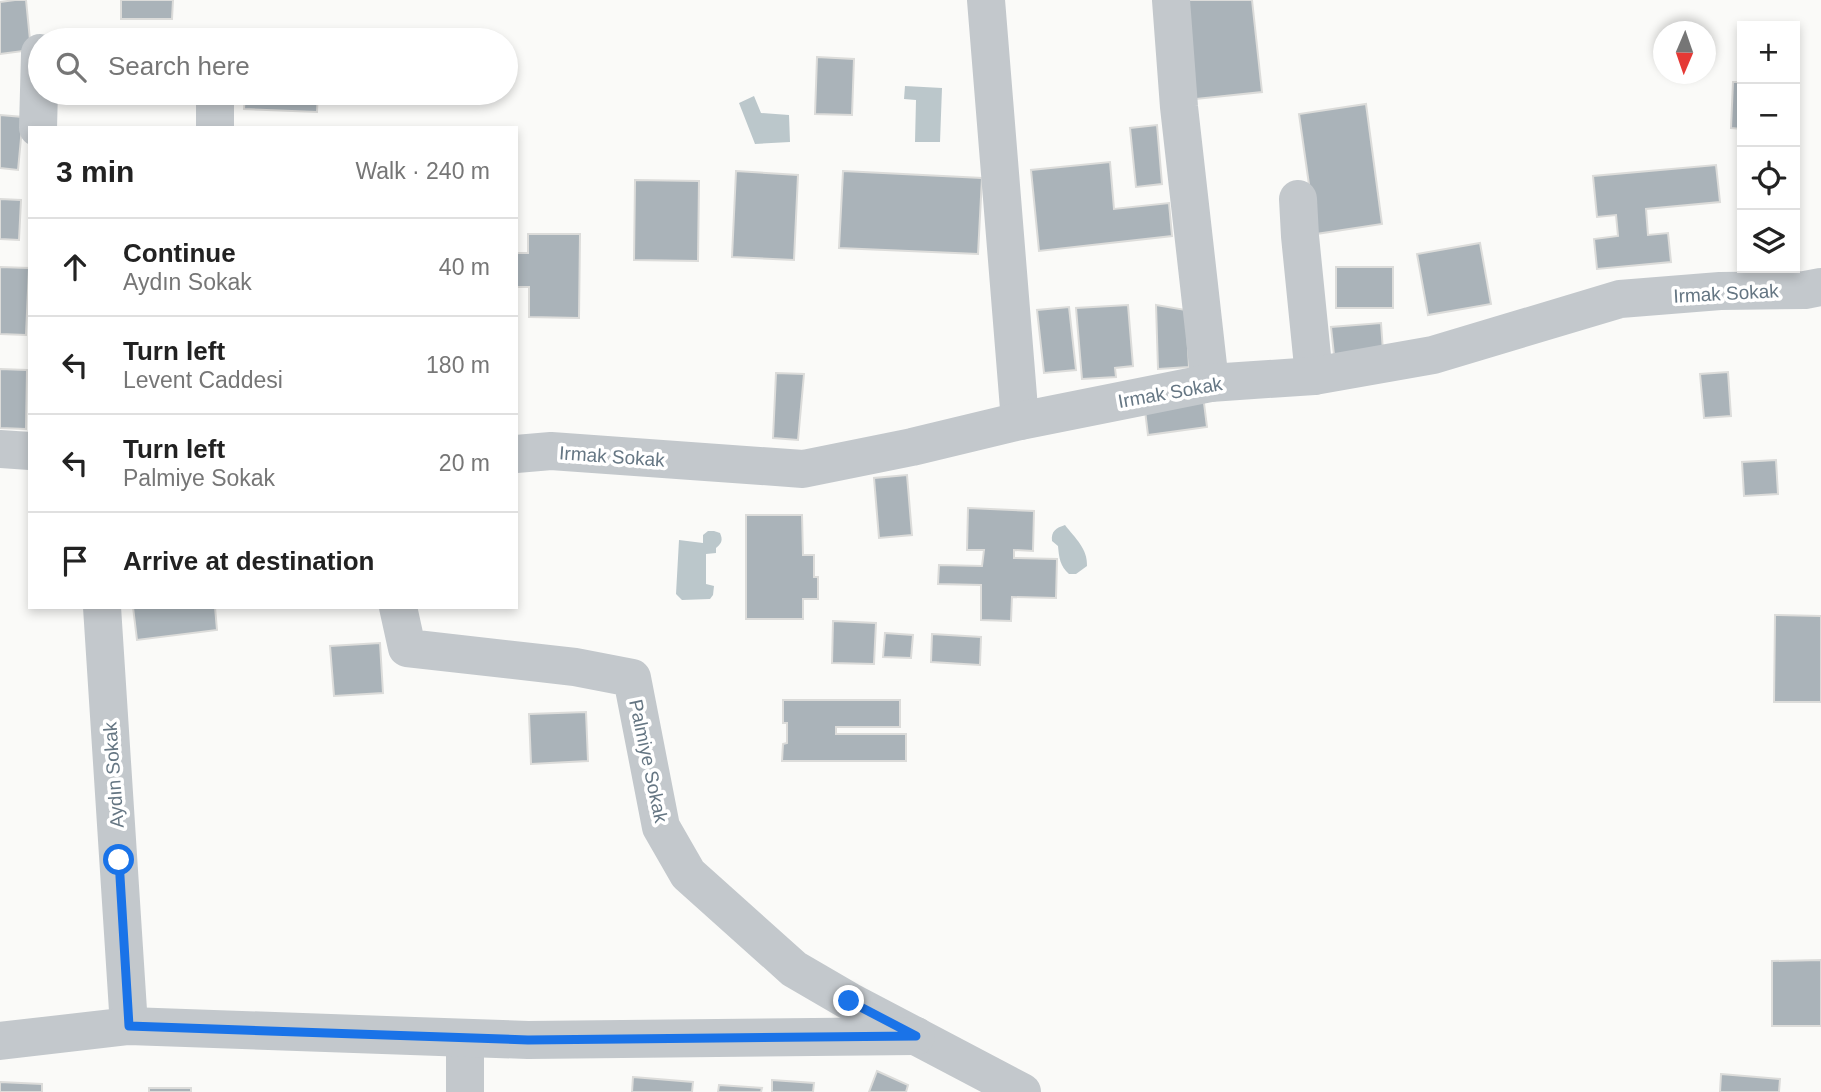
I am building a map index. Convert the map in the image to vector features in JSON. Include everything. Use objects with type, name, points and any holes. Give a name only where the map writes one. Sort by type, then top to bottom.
[{"type":"street","points":[[986,0],[1020,421]]},
{"type":"street","points":[[1171,0],[1179,107],[1210,383]]},
{"type":"street","points":[[38,126],[39,105]]},
{"type":"street","points":[[215,105],[215,126]]},
{"type":"street","points":[[1298,199],[1314,376]]},
{"type":"street","name":"Irmak Sokak","points":[[518,454],[551,451],[803,469],[1020,421],[1210,383],[1314,376],[1433,355],[1620,299],[1821,287]]},
{"type":"street","points":[[0,449],[28,451]]},
{"type":"street","name":"Aydın Sokak","points":[[102,609],[129,1026]]},
{"type":"street","name":"Palmiye Sokak","points":[[398,609],[407,649],[575,667],[632,678],[661,827],[688,874],[794,969],[1022,1092]]},
{"type":"street","points":[[0,1041],[129,1026],[528,1040],[916,1036]]},
{"type":"street","points":[[465,1038],[466,1092]]},
{"type":"shaded area","points":[[905,86],[942,88],[940,142],[915,142],[916,100],[904,99]]},
{"type":"shaded area","points":[[754,96],[761,113],[789,115],[790,142],[755,144],[739,103]]},
{"type":"shaded area","points":[[1065,525],[1080,544],[1087,560],[1087,566],[1076,574],[1069,574],[1064,568],[1058,546],[1052,541],[1055,530]]},
{"type":"shaded area","points":[[708,531],[720,533],[722,540],[716,553],[706,554],[706,584],[714,586],[713,595],[710,599],[682,600],[676,594],[679,540],[703,543],[703,535]]},
{"type":"building","points":[[26,0],[28,50],[0,54],[0,2]]},
{"type":"building","points":[[121,0],[173,0],[172,19],[121,19]]},
{"type":"building","points":[[1185,0],[1252,0],[1262,92],[1196,99]]},
{"type":"building","points":[[817,57],[854,59],[852,115],[815,114]]},
{"type":"building","points":[[1733,82],[1737,82],[1737,129],[1731,128]]},
{"type":"building","points":[[1366,104],[1382,224],[1316,234],[1299,114]]},
{"type":"building","points":[[244,105],[317,105],[317,112],[244,109]]},
{"type":"building","points":[[0,115],[23,117],[18,170],[0,168]]},
{"type":"building","points":[[1157,125],[1162,184],[1136,187],[1130,128]]},
{"type":"building","points":[[1110,162],[1114,209],[1169,203],[1172,236],[1039,251],[1031,170]]},
{"type":"building","points":[[1716,165],[1720,202],[1646,209],[1648,235],[1668,233],[1671,262],[1597,269],[1594,239],[1618,236],[1616,215],[1597,217],[1593,176]]},
{"type":"building","points":[[736,171],[798,175],[794,260],[732,257]]},
{"type":"building","points":[[843,171],[982,178],[978,254],[839,248]]},
{"type":"building","points":[[635,180],[699,181],[698,261],[634,260]]},
{"type":"building","points":[[0,199],[21,200],[19,240],[0,239]]},
{"type":"building","points":[[528,234],[580,234],[579,318],[529,317],[529,287],[518,287],[518,253],[528,253]]},
{"type":"building","points":[[1480,243],[1491,304],[1428,315],[1417,254]]},
{"type":"building","points":[[0,267],[28,268],[26,335],[0,334]]},
{"type":"building","points":[[1336,267],[1393,267],[1393,308],[1336,308]]},
{"type":"building","points":[[1128,305],[1133,366],[1115,368],[1116,377],[1082,379],[1076,308]]},
{"type":"building","points":[[1156,305],[1186,310],[1189,367],[1158,369]]},
{"type":"building","points":[[1069,307],[1076,370],[1044,373],[1037,310]]},
{"type":"building","points":[[1381,323],[1383,351],[1334,355],[1331,327]]},
{"type":"building","points":[[0,369],[27,370],[26,429],[0,428]]},
{"type":"building","points":[[1728,372],[1731,416],[1704,418],[1700,374]]},
{"type":"building","points":[[776,373],[804,374],[798,440],[773,438]]},
{"type":"building","points":[[1203,395],[1207,427],[1148,435],[1144,402]]},
{"type":"building","points":[[1776,460],[1778,494],[1744,496],[1742,462]]},
{"type":"building","points":[[907,475],[912,535],[879,538],[874,478]]},
{"type":"building","points":[[968,508],[1034,511],[1033,551],[1014,550],[1014,558],[1057,559],[1056,598],[1012,597],[1011,621],[981,620],[981,585],[938,584],[939,565],[982,566],[984,550],[967,550]]},
{"type":"building","points":[[746,515],[802,515],[803,555],[814,555],[814,577],[818,577],[818,599],[803,599],[803,619],[746,619]]},
{"type":"building","points":[[133,609],[215,609],[217,630],[137,640]]},
{"type":"building","points":[[1775,615],[1821,616],[1821,702],[1774,702]]},
{"type":"building","points":[[833,621],[876,623],[874,664],[832,663]]},
{"type":"building","points":[[885,633],[913,635],[911,658],[883,657]]},
{"type":"building","points":[[932,634],[981,637],[980,665],[931,662]]},
{"type":"building","points":[[380,643],[383,693],[334,696],[330,646]]},
{"type":"building","points":[[783,700],[900,700],[900,727],[836,727],[836,734],[906,734],[906,761],[782,761],[783,744],[787,743],[787,723],[783,723]]},
{"type":"building","points":[[586,712],[588,761],[531,764],[529,714]]},
{"type":"building","points":[[1821,960],[1821,1026],[1772,1026],[1772,961]]},
{"type":"building","points":[[877,1071],[908,1085],[906,1092],[869,1092]]},
{"type":"building","points":[[1721,1074],[1780,1079],[1779,1092],[1720,1092]]},
{"type":"building","points":[[633,1077],[693,1082],[692,1092],[632,1092]]},
{"type":"building","points":[[772,1080],[814,1083],[813,1092],[772,1092]]},
{"type":"building","points":[[0,1082],[42,1084],[42,1092],[0,1092]]},
{"type":"building","points":[[719,1085],[762,1088],[761,1092],[718,1092]]},
{"type":"building","points":[[149,1088],[191,1088],[191,1092],[149,1092]]},
{"type":"route","points":[[119,860],[129,1026],[528,1040],[916,1036],[849,1001]]}]
